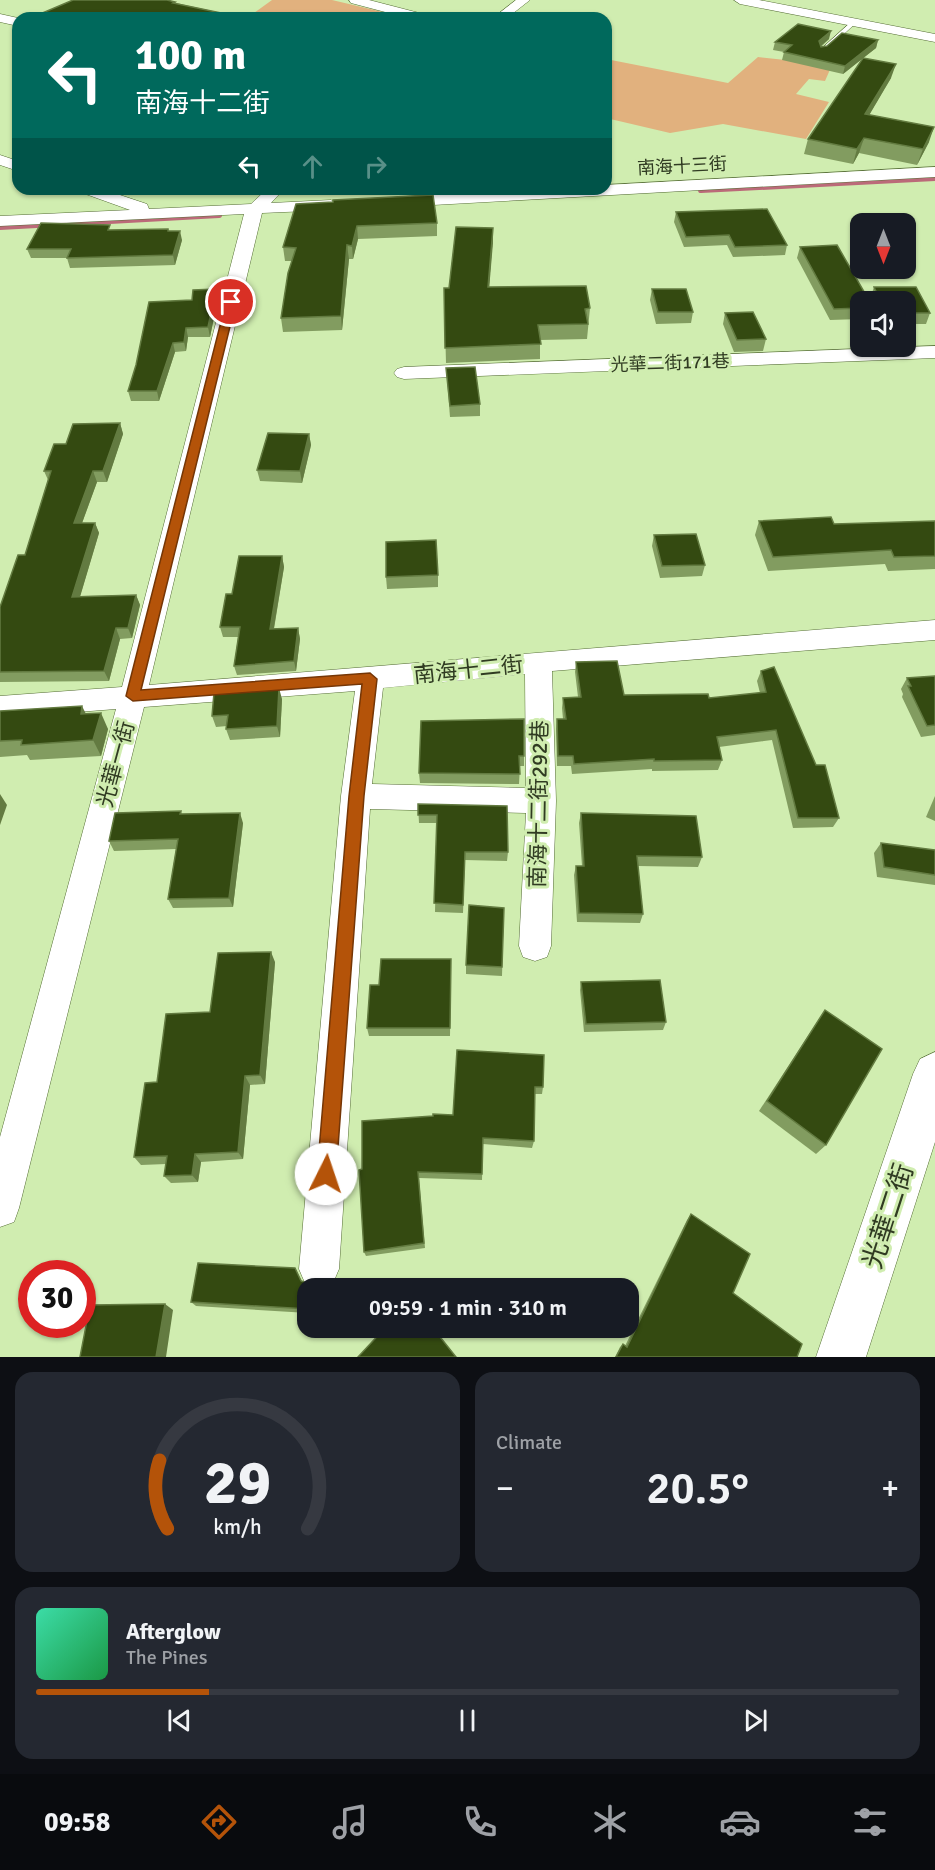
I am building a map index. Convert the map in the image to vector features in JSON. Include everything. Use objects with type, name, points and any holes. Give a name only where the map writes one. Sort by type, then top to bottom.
[{"type":"street","points":[[355,0],[400,12]]},
{"type":"street","points":[[507,12],[524,0]]},
{"type":"street","points":[[740,0],[935,38]]},
{"type":"street","name":"南海十三街","points":[[612,190],[935,172]]},
{"type":"street","points":[[103,195],[153,212]]},
{"type":"street","points":[[254,210],[270,195]]},
{"type":"street","name":"南海十三街","points":[[384,202],[513,195]]},
{"type":"street","points":[[0,221],[348,204]]},
{"type":"street","name":"光華一街","points":[[0,1208],[133,696],[254,210]]},
{"type":"street","name":"光華二街171巷","points":[[404,373],[935,352]]},
{"type":"street","name":"南海十二街","points":[[0,707],[370,679],[538,662],[935,630]]},
{"type":"street","name":"南海十二街292巷","points":[[535,946],[541,801],[538,662]]},
{"type":"street","points":[[319,1269],[356,796],[370,679]]},
{"type":"street","points":[[356,796],[541,801]]},
{"type":"street","name":"光華二街","points":[[841,1357],[935,1074]]},
{"type":"lane","points":[[821,52],[853,22]]},
{"type":"shaded area","points":[[272,0],[332,0],[383,12],[255,12]]},
{"type":"shaded area","points":[[758,57],[832,65],[825,81],[809,79],[796,94],[829,102],[806,139],[723,124],[670,133],[612,119],[612,60],[728,83]]},
{"type":"building","points":[[73,0],[167,0],[216,12],[45,12]]},
{"type":"building","points":[[798,24],[831,31],[819,41],[821,47],[827,46],[842,33],[878,40],[845,66],[784,52],[792,45],[775,42]]},
{"type":"building","points":[[863,58],[896,64],[865,114],[934,127],[923,149],[864,138],[857,149],[808,139]]},
{"type":"building","points":[[433,195],[437,223],[357,226],[352,246],[347,245],[341,316],[281,318],[288,273],[296,248],[283,247],[296,204]]},
{"type":"building","points":[[767,209],[787,245],[735,247],[729,235],[686,237],[676,212]]},
{"type":"building","points":[[41,223],[110,225],[108,230],[168,229],[168,231],[180,231],[173,255],[67,258],[71,249],[27,249]]},
{"type":"building","points":[[456,227],[493,228],[488,287],[586,286],[590,308],[585,309],[588,324],[538,325],[541,344],[445,348],[444,288],[449,288]]},
{"type":"building","points":[[837,245],[850,267],[850,279],[857,279],[864,291],[850,291],[850,308],[834,309],[800,247]]},
{"type":"building","points":[[874,287],[916,287],[930,313],[916,313],[916,291],[876,291]]},
{"type":"building","points":[[216,289],[208,327],[186,328],[184,342],[173,343],[157,391],[128,391],[136,365],[149,302],[192,300],[193,290]]},
{"type":"building","points":[[652,289],[686,289],[693,312],[658,312]]},
{"type":"building","points":[[753,312],[766,339],[737,340],[725,313]]},
{"type":"building","points":[[475,367],[480,404],[450,406],[446,368]]},
{"type":"building","points":[[120,423],[103,471],[93,471],[74,523],[95,523],[72,597],[136,595],[128,628],[116,628],[104,671],[0,672],[0,607],[18,555],[25,555],[51,471],[44,471],[54,444],[66,444],[73,424]]},
{"type":"building","points":[[268,433],[309,434],[300,471],[257,470]]},
{"type":"building","points":[[831,517],[834,524],[935,521],[935,556],[894,557],[891,550],[773,557],[759,521]]},
{"type":"building","points":[[696,534],[705,565],[662,566],[654,535]]},
{"type":"building","points":[[436,540],[438,575],[386,577],[386,542]]},
{"type":"building","points":[[239,556],[282,556],[270,629],[298,628],[294,661],[234,666],[240,627],[220,627],[226,594],[232,594]]},
{"type":"building","points":[[617,661],[624,695],[708,694],[709,698],[766,692],[761,671],[774,667],[816,765],[825,765],[839,818],[798,818],[776,730],[717,737],[722,760],[654,761],[654,759],[574,764],[573,756],[558,756],[557,719],[566,719],[563,698],[581,697],[576,662]]},
{"type":"building","points":[[935,676],[935,725],[927,726],[908,686],[911,686],[907,678]]},
{"type":"building","points":[[279,688],[277,726],[226,729],[228,715],[212,716],[214,693]]},
{"type":"building","points":[[82,706],[81,714],[101,713],[93,740],[21,745],[22,740],[0,741],[0,711]]},
{"type":"building","points":[[524,719],[524,756],[519,756],[520,774],[419,773],[421,721]]},
{"type":"building","points":[[418,804],[507,806],[508,852],[465,852],[463,905],[434,903],[437,815],[418,815]]},
{"type":"building","points":[[181,811],[180,814],[240,813],[229,898],[168,899],[178,839],[109,841],[115,813]]},
{"type":"building","points":[[581,813],[696,816],[702,857],[637,856],[643,914],[579,913],[576,866],[584,866]]},
{"type":"building","points":[[881,843],[935,850],[935,875],[884,867]]},
{"type":"building","points":[[469,905],[504,908],[502,967],[466,965]]},
{"type":"building","points":[[271,952],[260,1075],[245,1076],[238,1152],[195,1154],[192,1175],[164,1176],[167,1156],[134,1157],[145,1083],[157,1082],[166,1014],[210,1012],[218,953]]},
{"type":"building","points":[[381,959],[451,959],[450,1028],[367,1028],[370,985],[379,985]]},
{"type":"building","points":[[660,980],[666,1022],[586,1024],[581,982]]},
{"type":"building","points":[[825,1010],[882,1049],[826,1145],[767,1101]]},
{"type":"building","points":[[457,1050],[544,1055],[543,1087],[535,1087],[534,1141],[483,1138],[482,1174],[418,1172],[424,1243],[364,1252],[359,1170],[362,1169],[362,1121],[433,1116],[433,1114],[453,1115]]},
{"type":"building","points":[[691,1214],[750,1254],[733,1293],[802,1344],[797,1357],[616,1357],[623,1344],[627,1347],[631,1338],[639,1338],[639,1322]]},
{"type":"building","points":[[198,1263],[295,1268],[300,1278],[297,1278],[297,1308],[191,1302]]},
{"type":"building","points":[[165,1304],[156,1357],[80,1357],[84,1338],[96,1338],[96,1305]]},
{"type":"building","points":[[376,1338],[441,1338],[456,1357],[358,1357]]},
{"type":"waterway","points":[[701,190],[935,178]]},
{"type":"waterway","points":[[0,227],[219,215]]},
{"type":"route","points":[[231,302],[133,696],[370,679],[356,796],[326,1174]]}]
